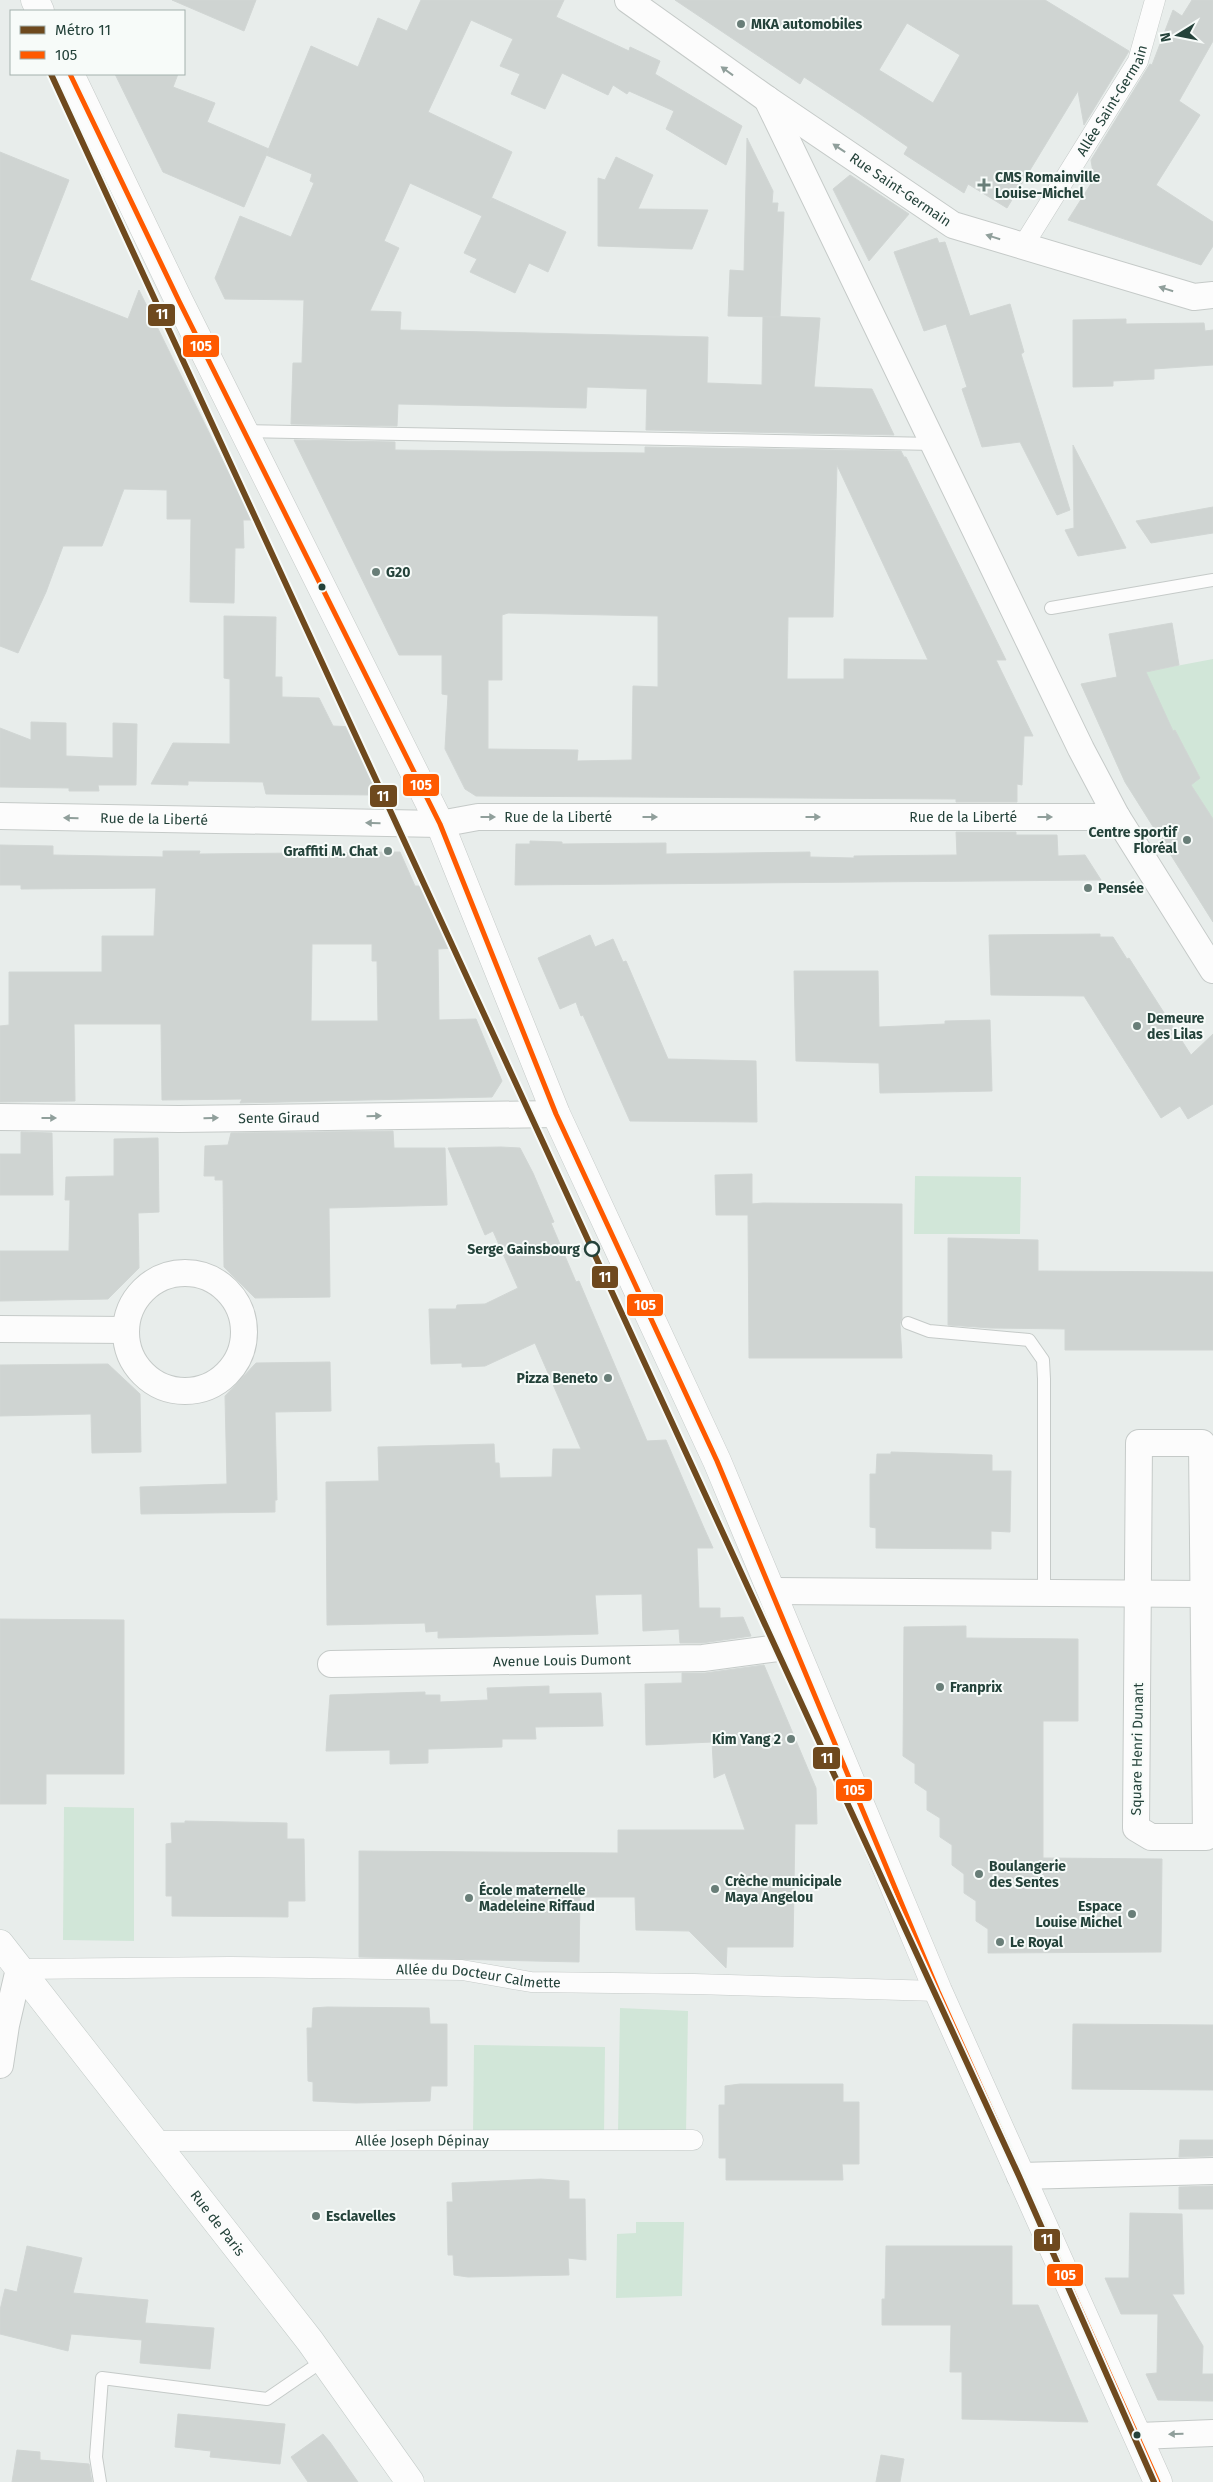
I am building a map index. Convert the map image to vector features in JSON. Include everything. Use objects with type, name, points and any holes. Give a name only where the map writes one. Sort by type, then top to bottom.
[{"type":"street","name":"Rue Saint-Germain","points":[[628,0],[767,99],[953,225],[1194,297],[1213,295]]},
{"type":"street","name":"Allée Saint-Germain","points":[[1023,246],[1138,62],[1155,0]]},
{"type":"street","points":[[70,75],[244,431],[440,824],[556,1114],[718,1462],[938,1991],[1158,2482]]},
{"type":"street","points":[[767,99],[936,444],[1081,749],[1117,817],[1213,970]]},
{"type":"street","name":"Rue de la Liberté","points":[[0,816],[440,824],[478,817],[1117,817]]},
{"type":"street","name":"Sente Giraud","points":[[0,1117],[179,1119],[556,1114]]},
{"type":"street","points":[[187,1272],[217,1281],[238,1304],[245,1334],[236,1364],[214,1385],[183,1392],[154,1383],[133,1360],[126,1330],[134,1300],[157,1279],[187,1272]]},
{"type":"street","points":[[0,1329],[126,1330]]},
{"type":"street","name":"Square Henri Dunant","points":[[1139,1443],[1202,1443],[1204,1594],[1206,1837],[1151,1837],[1136,1828],[1139,1443]]},
{"type":"street","points":[[772,1591],[1204,1594]]},
{"type":"street","name":"Avenue Louis Dumont","points":[[331,1664],[703,1658],[793,1646]]},
{"type":"street","name":"Rue de Paris","points":[[0,1944],[324,2360],[410,2482]]},
{"type":"street","name":"Allée du Docteur Calmette","points":[[19,1969],[230,1967],[462,1970],[531,1982],[694,1984],[938,1991]]},
{"type":"street","points":[[0,2065],[6,2025],[19,1969]]},
{"type":"street","name":"Allée Joseph Dépinay","points":[[152,2141],[693,2140]]},
{"type":"street","points":[[1020,2176],[1213,2171]]},
{"type":"street","points":[[1139,2436],[1213,2433]]},
{"type":"lane","points":[[244,431],[936,444]]},
{"type":"lane","points":[[1051,608],[1213,580]]},
{"type":"lane","points":[[908,1323],[929,1331],[1029,1340],[1043,1360],[1045,1394],[1044,1594]]},
{"type":"lane","points":[[100,2482],[96,2457],[102,2378],[267,2400],[324,2360]]},
{"type":"green space","name":"Centre sportif Floréal","points":[[1213,659],[1213,922],[1125,782],[1081,684]]},
{"type":"green space","points":[[915,1176],[1021,1177],[1020,1234],[914,1234]]},
{"type":"green space","points":[[64,1807],[134,1808],[134,1941],[63,1940]]},
{"type":"green space","points":[[620,2008],[688,2011],[686,2134],[618,2134]]},
{"type":"green space","points":[[474,2045],[605,2047],[604,2136],[473,2134]]},
{"type":"green space","points":[[636,2222],[684,2222],[682,2296],[616,2298],[617,2234],[636,2233]]},
{"type":"building","points":[[172,0],[256,0],[244,31]]},
{"type":"building","points":[[421,0],[564,0],[556,17],[629,51],[630,47],[660,61],[655,74],[742,126],[726,165],[666,129],[674,111],[629,91],[627,94],[613,85],[608,95],[562,73],[545,109],[511,94],[520,74],[500,66],[513,39],[471,20],[428,112],[512,152],[490,201],[492,198],[566,232],[548,272],[529,263],[515,293],[470,272],[477,259],[464,253],[482,216],[410,183],[384,241],[399,248],[370,311],[401,312],[400,330],[708,337],[707,383],[762,385],[763,316],[820,318],[814,387],[872,389],[894,435],[646,430],[647,389],[587,387],[586,408],[398,404],[397,426],[291,424],[293,363],[302,363],[304,300],[225,299],[215,278],[240,216],[291,237],[314,183],[310,181],[312,174],[266,155],[311,46],[358,67],[378,18],[407,31]]},
{"type":"building","points":[[675,0],[1045,0],[1129,51],[1084,125],[1078,91],[1007,208],[968,184],[964,193],[904,154],[908,147],[860,114],[804,77],[800,84]],"holes":[[[907,23],[960,55],[933,103],[879,70]]]},
{"type":"building","points":[[1192,0],[1213,0],[1213,41],[1179,101],[1200,115],[1156,185],[1213,222],[1213,246],[1201,265],[1068,220],[1094,179],[1091,160],[1150,64],[1152,65],[1173,10],[1182,16]]},
{"type":"building","points":[[115,75],[178,75],[173,87],[215,103],[207,122],[269,149],[244,207],[163,172]]},
{"type":"building","points":[[747,138],[773,191],[772,203],[778,203],[777,212],[784,212],[780,317],[728,316],[730,270],[744,271]]},
{"type":"building","points":[[0,152],[69,180],[30,280],[128,319],[139,290],[252,520],[243,520],[244,548],[235,548],[234,603],[190,602],[191,519],[167,519],[167,490],[124,489],[102,546],[63,546],[46,592],[18,653],[0,646]]},
{"type":"building","points":[[616,157],[653,175],[638,209],[708,210],[692,249],[598,246],[598,178],[605,180]]},
{"type":"building","points":[[850,175],[909,214],[869,261],[833,189]]},
{"type":"building","points":[[937,238],[939,243],[945,242],[970,316],[1010,304],[1024,352],[1021,354],[1070,510],[1057,515],[1020,442],[982,447],[962,389],[967,387],[946,324],[924,331],[894,252]]},
{"type":"building","points":[[1126,319],[1126,324],[1204,323],[1205,331],[1213,330],[1213,365],[1154,369],[1154,379],[1113,381],[1113,386],[1073,387],[1073,320]]},
{"type":"building","points":[[294,440],[395,442],[395,450],[645,453],[645,447],[901,451],[904,457],[906,457],[1006,660],[996,660],[1033,736],[1024,736],[1022,785],[1017,784],[1017,802],[956,802],[956,799],[476,796],[465,789],[445,749],[448,695],[442,694],[442,655],[399,655]],"holes":[[[837,465],[928,660],[844,659],[844,679],[787,679],[788,617],[833,617]],[[508,613],[658,616],[658,687],[633,686],[632,760],[577,761],[578,750],[488,749],[488,680],[502,680],[502,615]]]},
{"type":"building","points":[[1073,445],[1126,548],[1078,556],[1065,530],[1074,528]]},
{"type":"building","points":[[1213,507],[1213,533],[1151,543],[1136,521]]},
{"type":"building","points":[[224,616],[276,617],[275,677],[282,677],[282,697],[319,698],[333,726],[354,727],[382,783],[375,795],[266,794],[263,782],[188,781],[188,785],[151,784],[173,743],[230,744],[230,679],[224,678]]},
{"type":"building","name":"Centre sportif Floréal","points":[[1172,623],[1179,665],[1146,672],[1173,731],[1175,730],[1200,778],[1191,785],[1213,819],[1213,922],[1125,782],[1081,684],[1117,677],[1109,634]]},
{"type":"building","points":[[31,722],[66,723],[66,756],[113,758],[113,723],[137,724],[136,785],[98,785],[99,791],[69,791],[69,788],[0,787],[0,728],[31,740]]},
{"type":"building","points":[[956,832],[1016,832],[1016,835],[1057,835],[1058,856],[1085,855],[1101,880],[515,885],[516,844],[530,844],[530,841],[562,842],[562,844],[666,843],[666,854],[810,852],[810,857],[854,858],[854,856],[957,855]]},
{"type":"building","points":[[0,845],[53,846],[53,855],[163,857],[163,851],[200,851],[199,854],[400,852],[415,886],[427,886],[454,948],[438,949],[439,1020],[476,1019],[502,1081],[492,1097],[240,1103],[242,1099],[162,1100],[161,1024],[74,1024],[75,1101],[0,1102],[0,1026],[9,1025],[9,972],[102,972],[102,936],[154,936],[156,888],[21,889],[21,885],[0,885]],"holes":[[[312,944],[372,944],[372,961],[377,961],[378,1021],[311,1021]]]},
{"type":"building","name":"Demeure des Lilas","points":[[1100,934],[1100,937],[1113,937],[1127,959],[1129,958],[1191,1055],[1213,1034],[1213,1104],[1188,1119],[1180,1106],[1161,1118],[1084,996],[991,995],[989,935]]},
{"type":"building","points":[[590,935],[595,947],[613,939],[623,962],[626,961],[668,1059],[756,1061],[757,1122],[630,1121],[576,1002],[560,1009],[538,958]]},
{"type":"building","points":[[794,971],[878,971],[879,1027],[945,1024],[945,1021],[990,1020],[992,1091],[880,1093],[879,1063],[796,1061]]},
{"type":"building","points":[[393,1131],[394,1148],[445,1148],[447,1205],[329,1208],[330,1297],[255,1298],[224,1267],[223,1180],[215,1180],[215,1176],[204,1176],[205,1146],[228,1145],[231,1133]]},
{"type":"building","points":[[21,1132],[52,1133],[53,1195],[0,1195],[0,1154],[21,1154]]},
{"type":"building","points":[[158,1138],[159,1212],[138,1213],[139,1268],[108,1299],[0,1301],[0,1251],[69,1251],[70,1200],[65,1200],[66,1177],[114,1176],[114,1139]]},
{"type":"building","points":[[448,1148],[520,1148],[533,1173],[554,1222],[551,1223],[576,1282],[579,1281],[647,1441],[666,1440],[713,1548],[697,1548],[699,1608],[720,1608],[720,1618],[743,1617],[751,1636],[702,1643],[680,1643],[679,1629],[643,1631],[642,1594],[595,1595],[598,1634],[438,1638],[438,1631],[426,1632],[425,1623],[327,1625],[326,1482],[379,1481],[378,1447],[494,1444],[495,1463],[499,1463],[500,1478],[552,1477],[553,1449],[581,1449],[535,1343],[485,1366],[462,1367],[462,1363],[431,1364],[429,1309],[456,1309],[457,1305],[485,1304],[518,1288],[493,1231],[485,1235]]},
{"type":"building","points":[[752,1174],[752,1204],[902,1204],[902,1318],[900,1324],[902,1358],[749,1358],[748,1215],[716,1215],[715,1175]]},
{"type":"building","points":[[948,1238],[1038,1240],[1038,1271],[1213,1272],[1213,1350],[1065,1350],[1065,1329],[991,1328],[948,1325]]},
{"type":"building","points":[[330,1362],[331,1411],[275,1412],[277,1500],[275,1500],[275,1512],[141,1514],[140,1487],[227,1484],[225,1396],[256,1363]]},
{"type":"building","points":[[108,1364],[140,1394],[141,1452],[92,1453],[91,1414],[0,1416],[0,1365]]},
{"type":"building","points":[[891,1452],[992,1455],[992,1471],[1011,1471],[1010,1532],[991,1531],[991,1549],[876,1548],[876,1528],[870,1527],[870,1474],[876,1474],[877,1454],[891,1454]]},
{"type":"building","points":[[0,1619],[124,1620],[124,1774],[46,1774],[46,1804],[0,1804]]},
{"type":"building","points":[[966,1626],[966,1638],[1078,1639],[1078,1721],[1043,1721],[1043,1858],[1162,1859],[1161,1952],[988,1953],[988,1929],[976,1921],[976,1901],[964,1893],[964,1874],[952,1865],[952,1845],[940,1837],[940,1818],[927,1810],[927,1791],[915,1783],[915,1764],[903,1756],[904,1627]]},
{"type":"building","points":[[764,1665],[816,1788],[817,1824],[795,1824],[793,1947],[727,1947],[726,1968],[689,1931],[636,1930],[635,1897],[580,1897],[579,1962],[359,1957],[359,1851],[618,1853],[618,1830],[745,1830],[725,1773],[714,1778],[712,1742],[646,1745],[645,1684],[682,1683],[682,1673],[705,1673]]},
{"type":"building","points":[[549,1686],[549,1694],[601,1693],[603,1726],[535,1727],[536,1739],[502,1739],[502,1747],[428,1749],[428,1763],[390,1764],[390,1750],[326,1751],[330,1695],[425,1692],[425,1695],[440,1695],[440,1702],[488,1700],[487,1688]]},
{"type":"building","points":[[185,1821],[287,1823],[287,1839],[304,1839],[305,1901],[288,1901],[288,1917],[172,1916],[172,1896],[166,1896],[166,1844],[172,1843],[171,1823],[185,1823]]},
{"type":"building","points":[[313,2008],[429,2008],[430,2024],[447,2024],[447,2086],[431,2086],[430,2101],[356,2103],[313,2101],[313,2082],[308,2081],[307,2028],[312,2028]]},
{"type":"building","points":[[1073,2024],[1213,2025],[1213,2090],[1072,2089]]},
{"type":"building","points":[[740,2084],[843,2084],[843,2102],[859,2102],[859,2164],[842,2164],[843,2180],[726,2180],[726,2158],[719,2158],[719,2105],[725,2105],[725,2086]]},
{"type":"building","points":[[1180,2140],[1213,2140],[1213,2156],[1179,2157]]},
{"type":"building","points":[[541,2179],[569,2181],[569,2199],[585,2199],[586,2260],[568,2258],[569,2275],[468,2277],[454,2275],[453,2255],[448,2255],[447,2202],[453,2202],[452,2183]]},
{"type":"building","points":[[1213,2186],[1213,2209],[1179,2209],[1179,2187]]},
{"type":"building","points":[[1130,2213],[1182,2214],[1184,2294],[1172,2294],[1203,2346],[1202,2374],[1213,2374],[1213,2401],[1158,2400],[1146,2374],[1157,2373],[1158,2314],[1121,2314],[1105,2278],[1129,2278]]},
{"type":"building","points":[[27,2246],[82,2258],[73,2293],[148,2300],[145,2323],[214,2328],[210,2369],[140,2363],[142,2340],[71,2334],[68,2351],[0,2334],[0,2310],[5,2289],[17,2292]]},
{"type":"building","points":[[886,2246],[1012,2246],[1012,2305],[1038,2305],[1088,2422],[962,2419],[962,2372],[950,2372],[951,2325],[882,2325],[882,2299],[885,2299]]},
{"type":"building","points":[[178,2414],[285,2424],[280,2464],[210,2457],[211,2451],[175,2447]]},
{"type":"building","points":[[323,2434],[358,2482],[308,2482],[291,2457]]},
{"type":"building","points":[[17,2450],[40,2452],[40,2460],[89,2464],[92,2482],[12,2482]]},
{"type":"building","points":[[881,2455],[904,2459],[900,2482],[876,2482]]},
{"type":"metro line","name":"11","points":[[51,75],[1019,2176],[1154,2482]]},
{"type":"transit line","name":"105","points":[[70,75],[179,301],[440,824],[556,1114],[717,1461],[938,1991],[1158,2482]]},
{"type":"place","name":"MKA automobiles","points":[[741,24]]},
{"type":"place","name":"CMS Romainville Louise-Michel","points":[[984,185]]},
{"type":"place","name":"G20","points":[[376,572]]},
{"type":"place","name":"Centre sportif Floréal","points":[[1187,840]]},
{"type":"place","name":"Graffiti M. Chat","points":[[388,851]]},
{"type":"place","name":"Pensée","points":[[1088,888]]},
{"type":"place","name":"Demeure des Lilas","points":[[1137,1026]]},
{"type":"place","name":"Serge Gainsbourg","points":[[592,1249]]},
{"type":"place","name":"Pizza Beneto","points":[[608,1378]]},
{"type":"place","name":"Franprix","points":[[940,1687]]},
{"type":"place","name":"Kim Yang 2","points":[[791,1739]]},
{"type":"place","name":"Boulangerie des Sentes","points":[[979,1874]]},
{"type":"place","name":"Crèche municipale Maya Angelou","points":[[715,1889]]},
{"type":"place","name":"École maternelle Madeleine Riffaud","points":[[469,1898]]},
{"type":"place","name":"Espace Louise Michel","points":[[1132,1914]]},
{"type":"place","name":"Le Royal","points":[[1000,1942]]},
{"type":"place","name":"Esclavelles","points":[[316,2216]]}]
